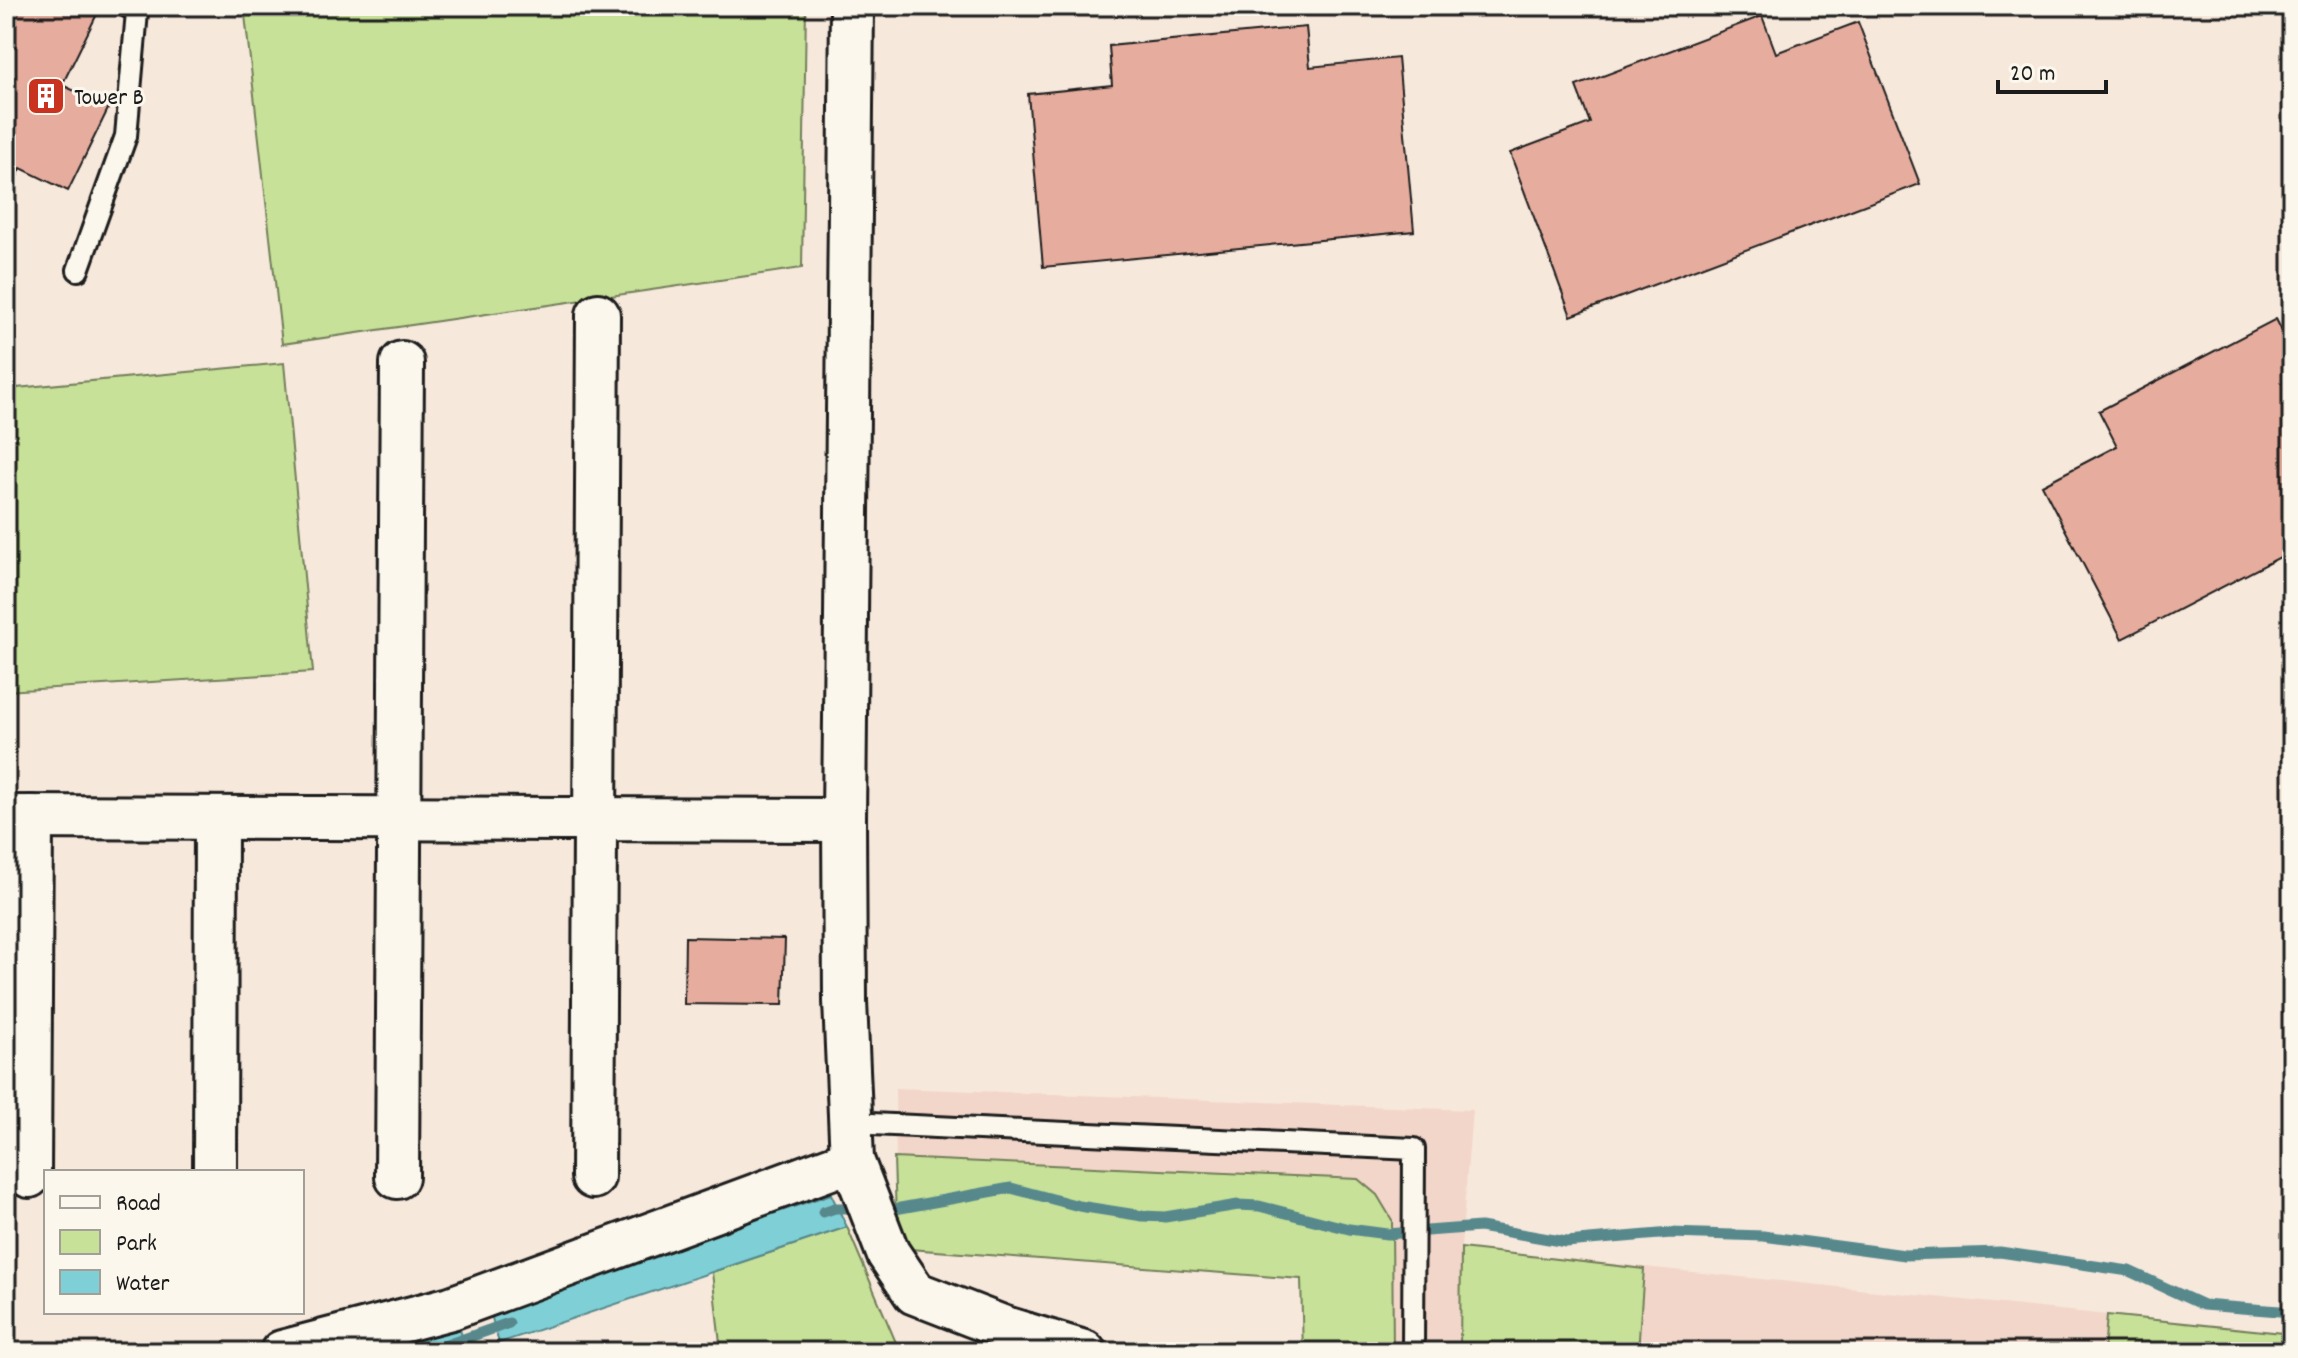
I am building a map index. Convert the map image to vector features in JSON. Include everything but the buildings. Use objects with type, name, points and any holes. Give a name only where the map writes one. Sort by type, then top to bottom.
[{"type":"street","points":[[852,6],[844,820],[860,1171],[888,1253],[915,1293],[1005,1328],[1084,1352]]},
{"type":"street","points":[[593,1177],[598,315]]},
{"type":"street","points":[[397,1177],[402,363]]},
{"type":"street","points":[[29,1176],[19,817],[844,820]]},
{"type":"street","points":[[215,1170],[216,818]]},
{"type":"street","points":[[282,1352],[451,1308],[860,1171]]},
{"type":"lane","points":[[78,270],[128,123],[137,12],[127,6]]},
{"type":"lane","points":[[860,1171],[1414,1149],[1413,1352]]},
{"type":"shaded area","points":[[895,1088],[1472,1110],[1461,1248],[2292,1334],[2292,1352],[1303,1352],[1301,1279],[897,1248]]},
{"type":"green space","points":[[244,6],[806,6],[802,268],[282,344]]},
{"type":"green space","points":[[284,363],[313,672],[6,691],[6,389]]},
{"type":"green space","points":[[894,1158],[1358,1179],[1377,1195],[1392,1220],[1393,1352],[1303,1352],[1301,1279],[897,1248]]},
{"type":"green space","points":[[847,1227],[900,1352],[721,1352],[712,1272]]},
{"type":"green space","points":[[1461,1248],[1644,1269],[1638,1352],[1460,1352]]},
{"type":"green space","points":[[2107,1315],[2292,1334],[2292,1352],[2104,1352]]},
{"type":"water","points":[[831,1194],[847,1227],[499,1343],[490,1311]]},
{"type":"water","points":[[458,1323],[467,1352],[361,1352]]},
{"type":"waterway","points":[[879,1209],[895,1209],[1011,1188],[1079,1206],[1143,1216],[1165,1217],[1238,1205],[1259,1206],[1349,1229],[1387,1234],[1480,1227],[1566,1242],[1671,1233],[1763,1236],[1905,1255],[2000,1252],[2129,1271],[2203,1305],[2292,1312]]},
{"type":"waterway","points":[[823,1212],[835,1208],[861,1208]]},
{"type":"waterway","points":[[427,1352],[509,1323]]},
{"type":"place","name":"Tower B","points":[[46,96]]}]
